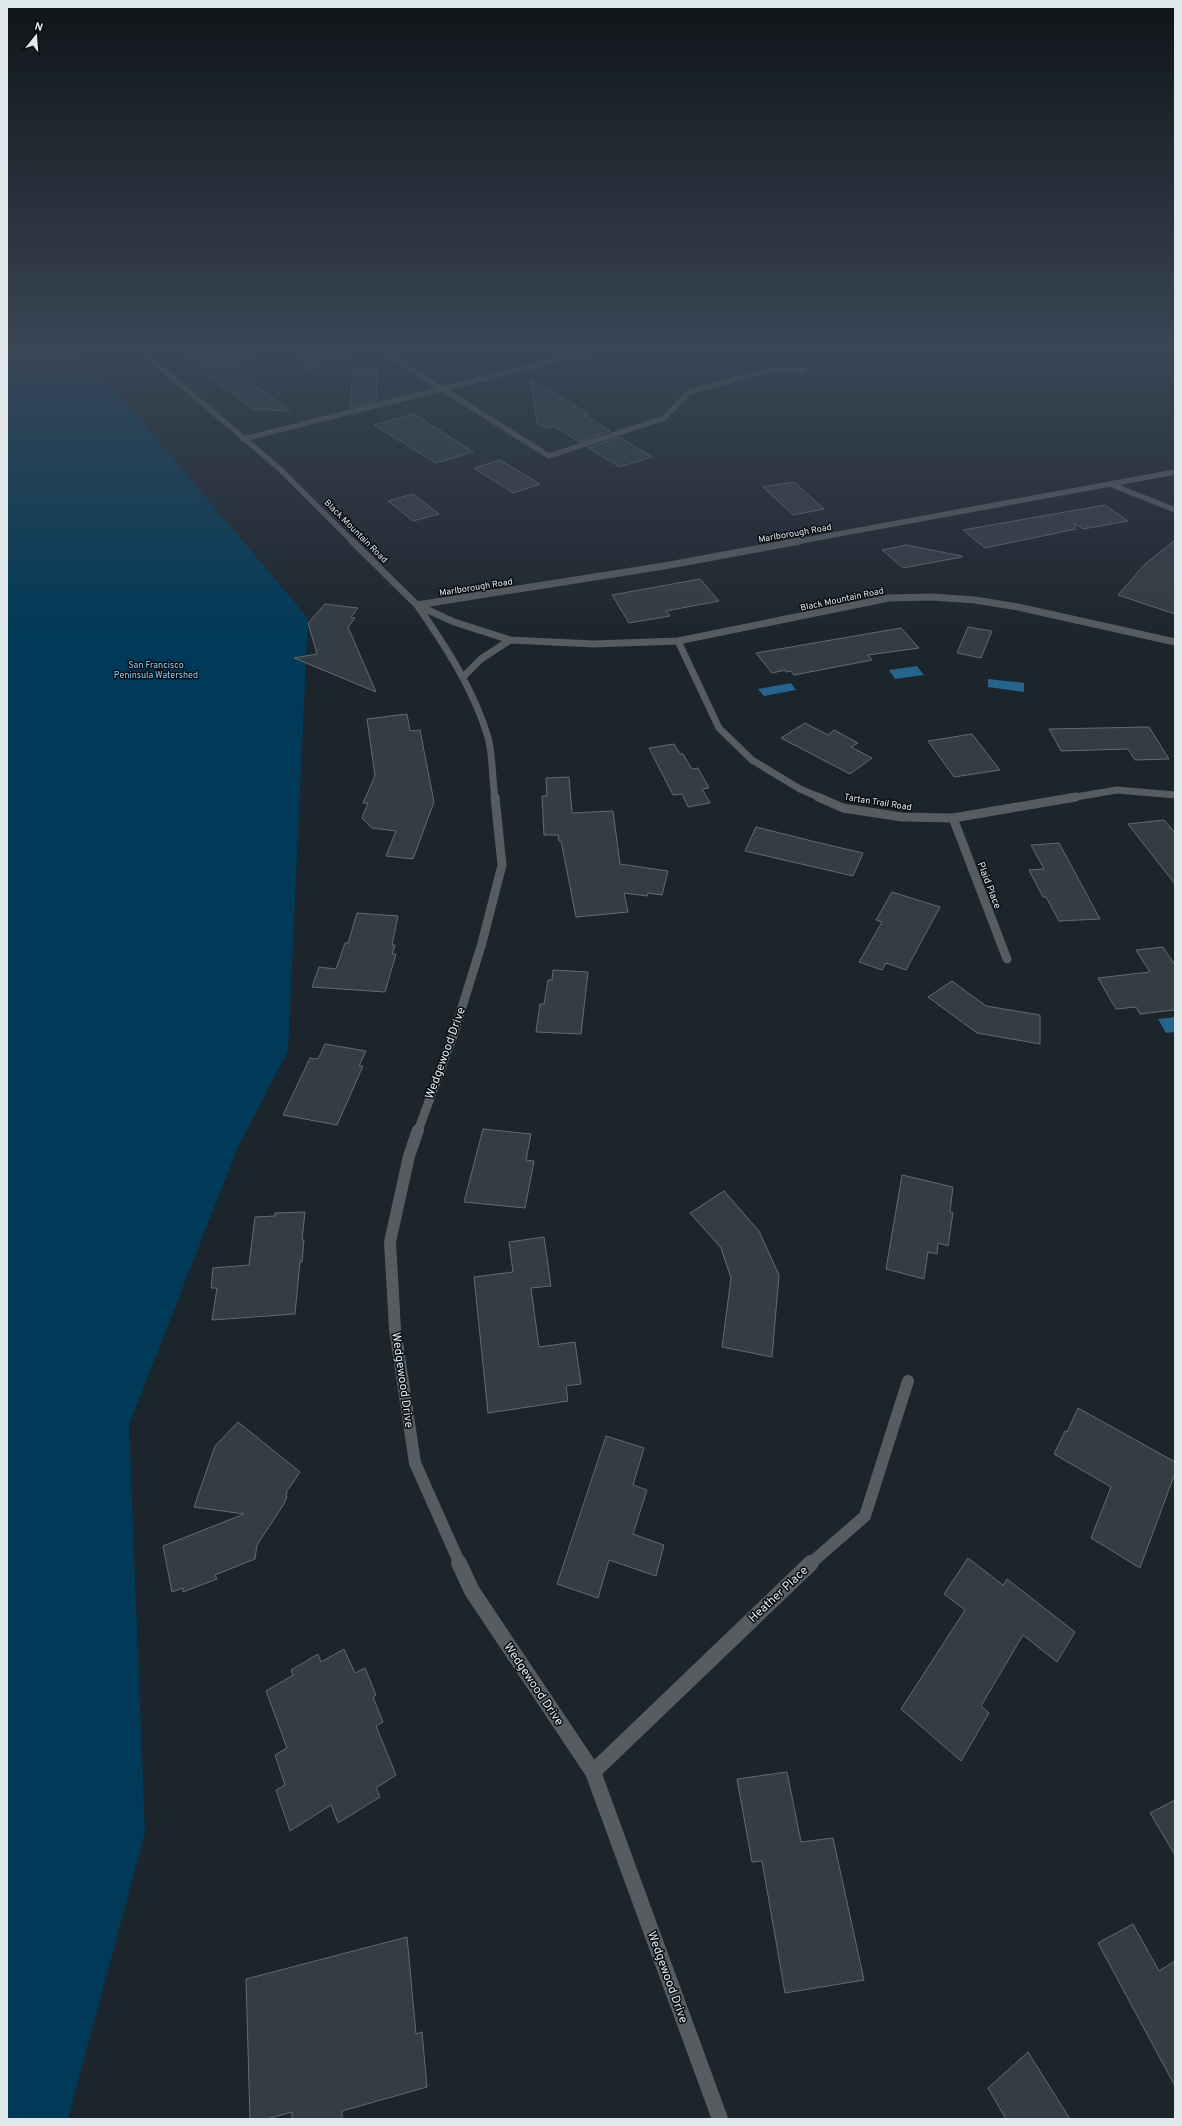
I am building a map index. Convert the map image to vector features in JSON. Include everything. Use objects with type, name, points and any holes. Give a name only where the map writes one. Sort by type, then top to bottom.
[{"type":"street","name":"Black Mountain Road","points":[[249,443],[281,470],[417,605],[454,622],[510,640],[594,644],[678,641],[889,598],[932,597],[975,600],[1018,607],[1175,642]]},
{"type":"street","points":[[528,443],[549,456],[588,443]]},
{"type":"street","name":"Marlborough Road","points":[[417,605],[664,566],[1175,472]]},
{"type":"street","points":[[1110,484],[1175,510]]},
{"type":"street","name":"Wedgewood Drive","points":[[417,605],[450,652],[464,677],[488,738],[502,865],[482,943],[456,1025],[409,1156],[390,1242],[395,1329],[415,1463],[472,1591],[593,1772],[720,2119]]},
{"type":"street","points":[[464,677],[481,659],[510,640]]},
{"type":"street","name":"Tartan Trail Road","points":[[678,641],[719,728],[752,760],[800,790],[843,808],[902,817],[953,818],[1117,790],[1175,795]]},
{"type":"street","name":"Plaid Place","points":[[953,818],[1007,959]]},
{"type":"street","name":"Heather Place","points":[[593,1772],[789,1582],[865,1516],[908,1381]]},
{"type":"green space","name":"San Francisco Peninsula Watershed","points":[[7,443],[160,443],[308,618],[288,1051],[238,1147],[129,1425],[145,1833],[68,2119],[7,2119]]},
{"type":"shaded area","points":[[917,666],[924,675],[895,679],[889,670]]},
{"type":"shaded area","points":[[988,679],[1024,683],[1024,692],[988,687]]},
{"type":"shaded area","points":[[791,683],[796,690],[764,696],[758,689]]},
{"type":"shaded area","points":[[1175,1017],[1175,1032],[1166,1033],[1158,1019]]},
{"type":"building","points":[[404,443],[459,443],[473,452],[436,463]]},
{"type":"building","points":[[601,443],[629,443],[652,457],[620,467],[588,448]]},
{"type":"building","points":[[500,460],[540,484],[513,493],[474,468]]},
{"type":"building","points":[[794,482],[824,509],[793,515],[763,487]]},
{"type":"building","points":[[413,494],[439,514],[413,521],[388,501]]},
{"type":"building","points":[[1105,505],[1128,521],[1083,529],[1074,523],[1076,529],[985,548],[963,530]]},
{"type":"building","points":[[1175,540],[1175,614],[1118,595],[1145,564]]},
{"type":"building","points":[[906,545],[962,557],[903,568],[882,550]]},
{"type":"building","points":[[700,579],[719,601],[666,611],[670,616],[629,623],[612,595]]},
{"type":"building","points":[[325,604],[358,608],[351,617],[355,618],[348,627],[376,692],[294,658],[317,654],[308,623]]},
{"type":"building","points":[[968,627],[992,631],[981,658],[957,653]]},
{"type":"building","points":[[901,628],[919,648],[868,655],[872,660],[794,675],[791,671],[786,672],[785,670],[772,673],[756,653]]},
{"type":"building","points":[[407,714],[410,731],[420,730],[434,802],[413,859],[386,856],[396,831],[372,828],[362,818],[368,803],[363,803],[375,776],[367,719]]},
{"type":"building","points":[[805,723],[828,735],[834,730],[858,743],[851,747],[872,758],[850,774],[781,738]]},
{"type":"building","points":[[1149,727],[1169,759],[1135,760],[1128,749],[1061,751],[1049,729]]},
{"type":"building","points":[[972,734],[1000,770],[954,777],[928,741]]},
{"type":"building","points":[[674,744],[680,754],[683,754],[692,769],[698,768],[709,788],[702,789],[710,803],[688,807],[682,794],[673,795],[649,748]]},
{"type":"building","points":[[569,777],[572,813],[613,811],[620,864],[668,871],[662,895],[648,893],[647,896],[624,893],[628,912],[576,917],[561,841],[559,841],[558,835],[544,835],[542,796],[547,796],[546,778]]},
{"type":"building","points":[[1164,820],[1175,833],[1175,884],[1128,824]]},
{"type":"building","points":[[756,827],[863,853],[853,876],[745,851]]},
{"type":"building","points":[[1059,843],[1100,919],[1059,921],[1046,897],[1043,897],[1029,870],[1044,869],[1031,845]]},
{"type":"building","points":[[892,892],[940,907],[906,970],[886,963],[882,970],[859,962],[882,922],[876,920]]},
{"type":"building","points":[[357,913],[398,916],[392,945],[395,945],[392,954],[396,954],[385,992],[312,987],[319,967],[336,969],[345,943],[348,943]]},
{"type":"building","points":[[1163,947],[1175,965],[1175,1011],[1140,1014],[1136,1007],[1116,1009],[1098,978],[1150,972],[1136,950]]},
{"type":"building","points":[[553,970],[588,972],[581,1034],[536,1032],[540,1004],[544,1004],[548,980],[552,980]]},
{"type":"building","points":[[952,981],[986,1006],[1040,1015],[1040,1044],[977,1033],[928,997]]},
{"type":"building","points":[[325,1044],[366,1051],[359,1066],[363,1066],[337,1125],[283,1115],[310,1058],[318,1059]]},
{"type":"building","points":[[483,1129],[531,1134],[526,1160],[534,1161],[525,1208],[464,1202]]},
{"type":"building","points":[[902,1175],[953,1187],[950,1212],[953,1213],[948,1246],[938,1243],[937,1254],[928,1252],[924,1279],[886,1269]]},
{"type":"building","points":[[724,1191],[759,1231],[779,1275],[772,1357],[722,1347],[731,1278],[721,1248],[690,1213]]},
{"type":"building","points":[[305,1212],[302,1240],[304,1240],[302,1262],[300,1262],[295,1314],[212,1320],[217,1288],[211,1288],[213,1268],[249,1265],[255,1217],[275,1216],[275,1213]]},
{"type":"building","points":[[544,1237],[551,1286],[531,1288],[539,1347],[575,1342],[581,1384],[566,1386],[568,1401],[488,1413],[474,1277],[513,1272],[509,1242]]},
{"type":"building","points":[[1078,1408],[1175,1462],[1175,1473],[1140,1568],[1091,1538],[1111,1487],[1054,1454],[1065,1431],[1067,1432]]},
{"type":"building","points":[[238,1422],[300,1472],[287,1491],[284,1504],[257,1545],[255,1559],[215,1575],[217,1579],[183,1592],[183,1588],[172,1592],[163,1546],[244,1514],[194,1507],[215,1446]]},
{"type":"building","points":[[606,1436],[644,1448],[633,1485],[647,1490],[633,1534],[664,1545],[656,1576],[609,1560],[598,1598],[557,1584]]},
{"type":"building","points":[[968,1558],[1003,1585],[1007,1579],[1075,1632],[1057,1662],[1023,1635],[981,1706],[989,1713],[961,1761],[901,1709],[965,1610],[944,1594]]},
{"type":"building","points":[[344,1649],[355,1673],[365,1668],[376,1695],[373,1697],[383,1722],[376,1726],[396,1775],[376,1788],[380,1797],[338,1823],[331,1805],[290,1831],[276,1790],[285,1785],[275,1755],[287,1748],[266,1691],[293,1675],[291,1670],[318,1654],[321,1662]]},
{"type":"building","points":[[787,1772],[801,1842],[833,1838],[864,1980],[785,1993],[762,1861],[752,1862],[737,1779]]},
{"type":"building","points":[[1175,1800],[1175,1855],[1150,1813]]},
{"type":"building","points":[[1133,1924],[1159,1971],[1175,1961],[1175,2086],[1098,1943]]},
{"type":"building","points":[[407,1937],[416,2034],[422,2032],[427,2087],[342,2111],[342,2119],[292,2119],[292,2112],[267,2119],[250,2119],[246,1979]]},
{"type":"building","points":[[1028,2052],[1070,2119],[1006,2119],[988,2088]]}]
